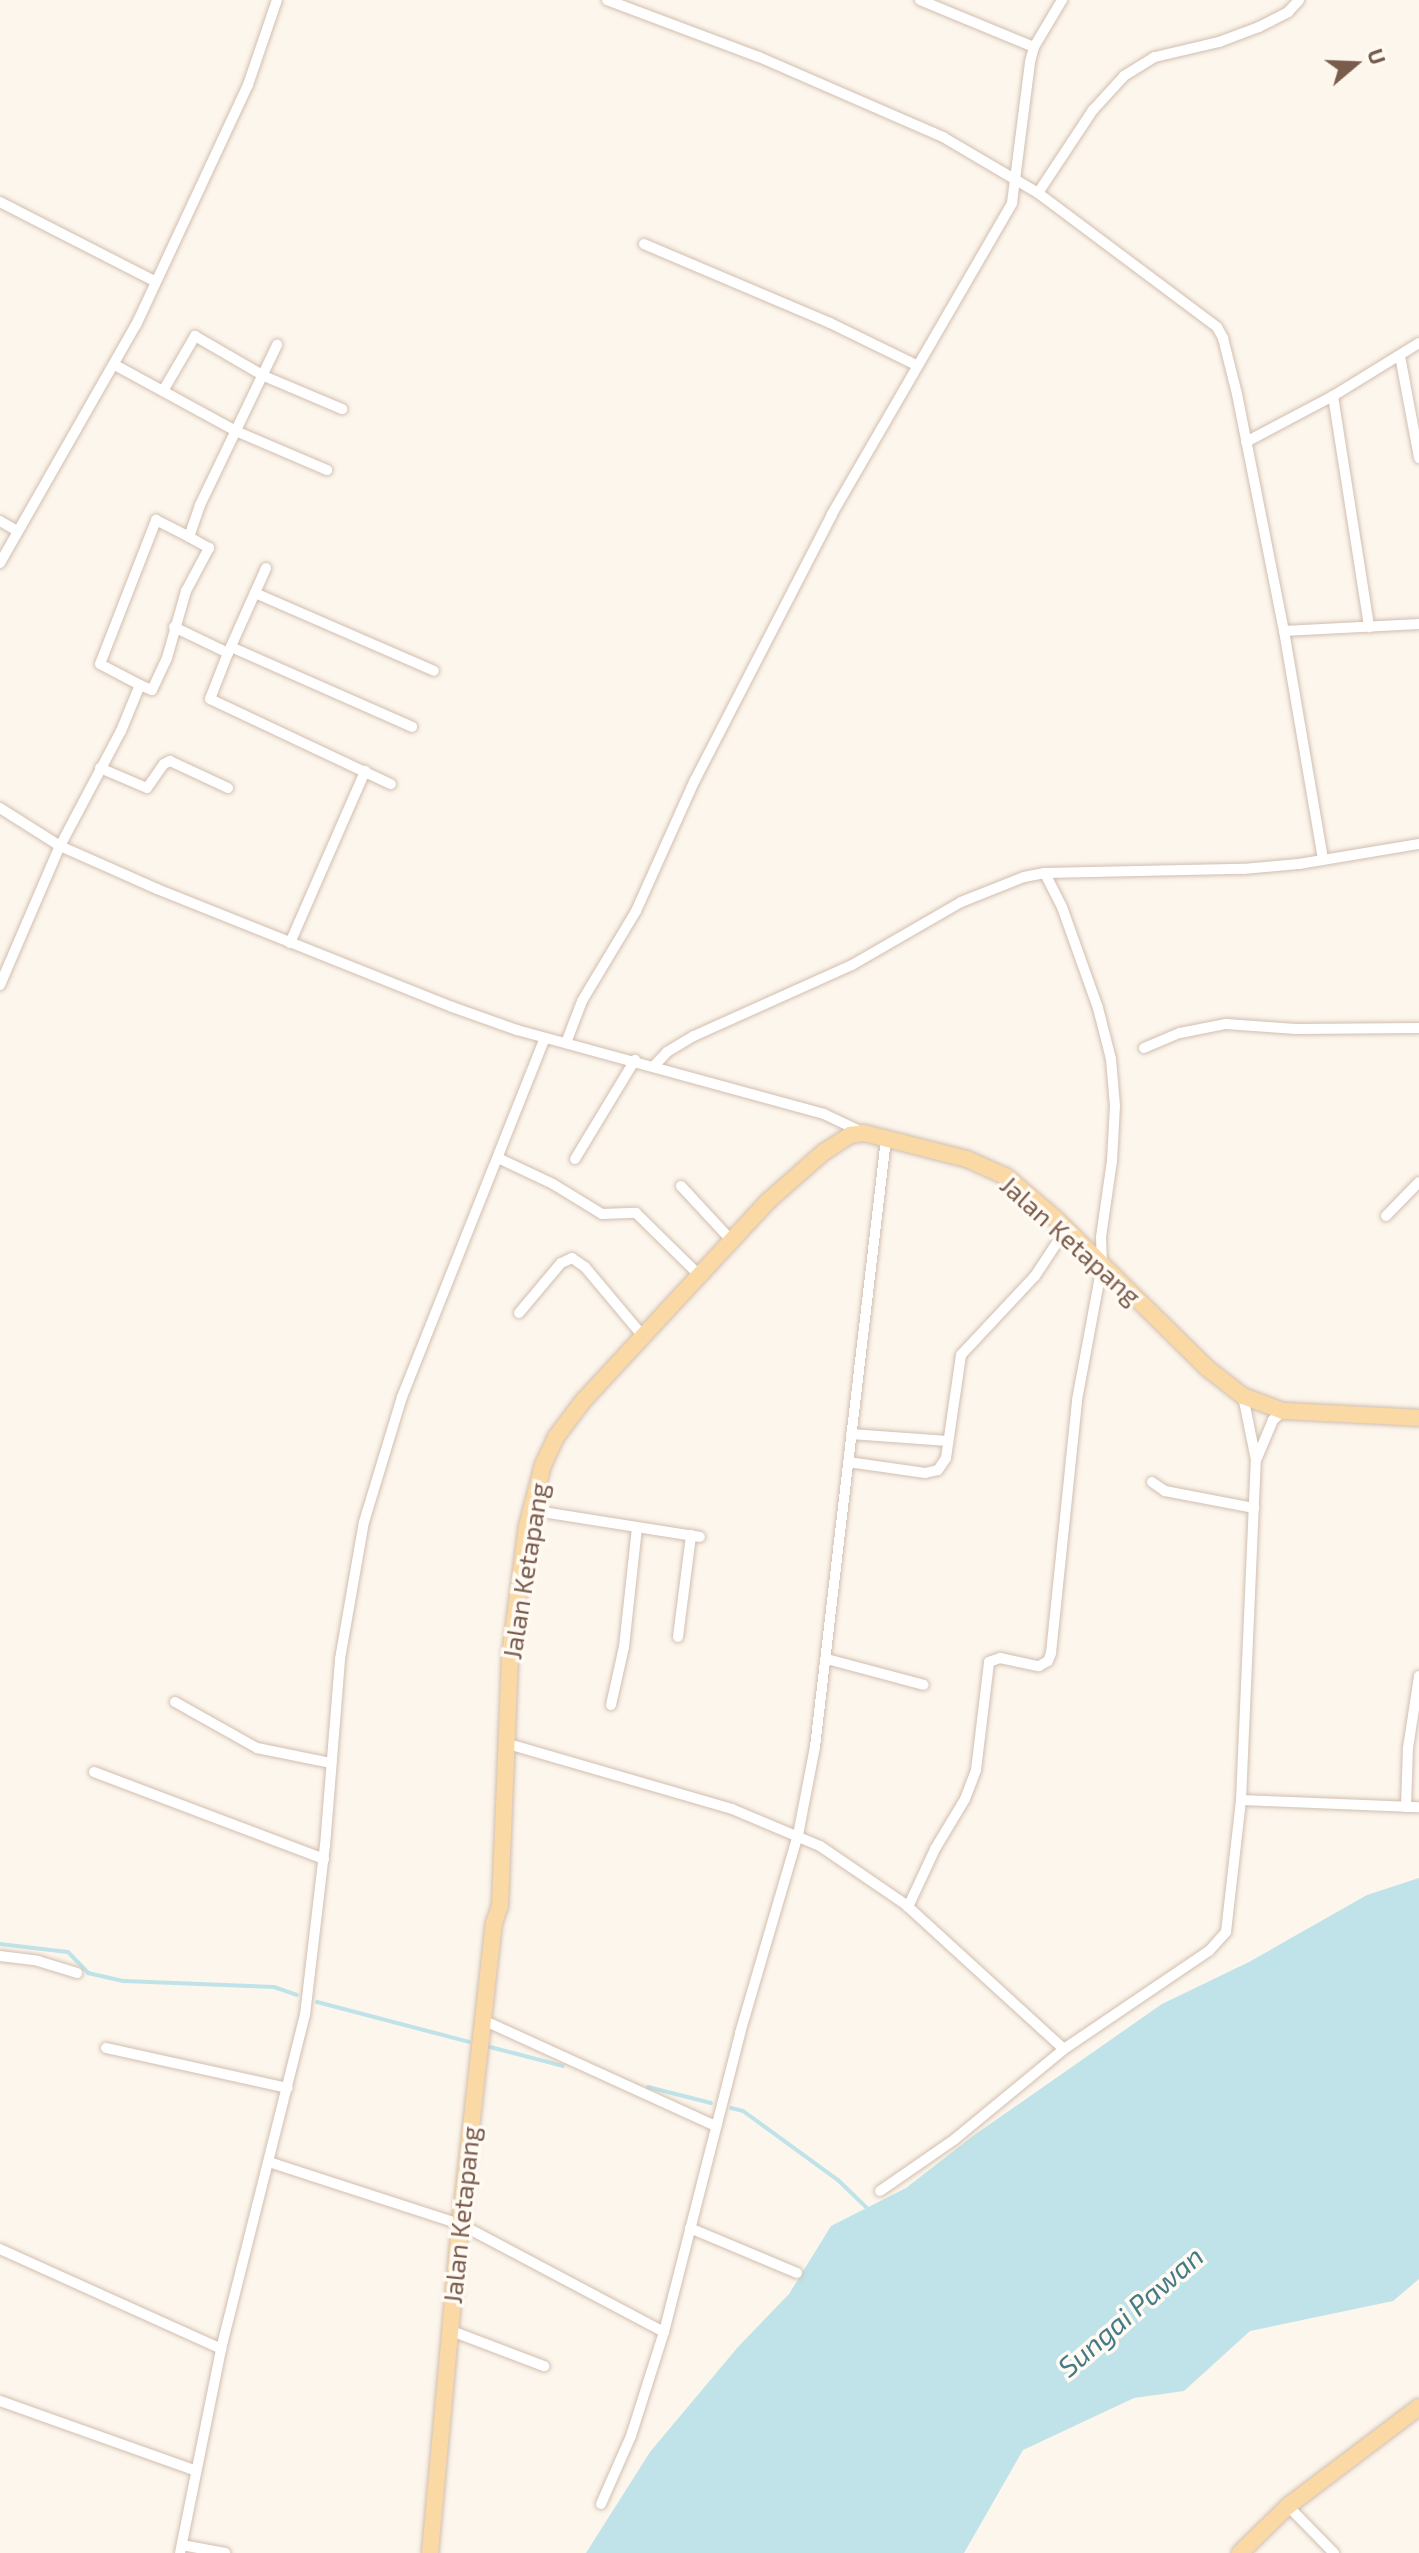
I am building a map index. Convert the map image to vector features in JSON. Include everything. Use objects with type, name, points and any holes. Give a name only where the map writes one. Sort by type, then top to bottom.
[{"type":"main road","name":"Jalan Ketapang","points":[[430,2553],[460,2224],[494,1923],[500,1906],[510,1655],[530,1510],[543,1465],[556,1437],[583,1401],[730,1239],[815,1159],[845,1138],[864,1133],[987,1166],[1023,1189],[1207,1368],[1243,1396],[1283,1411],[1419,1418]]},
{"type":"main road","points":[[1240,2553],[1288,2506],[1419,2407]]},
{"type":"street","points":[[0,563],[115,365],[156,282],[248,85],[277,0]]},
{"type":"street","points":[[607,0],[859,98],[943,137],[1038,193],[1217,327],[1227,352],[1284,631],[1323,859]]},
{"type":"street","points":[[920,0],[1034,47]]},
{"type":"street","points":[[566,1043],[582,1001],[636,911],[695,780],[773,626],[916,365],[1004,218],[1017,180],[1022,106],[1034,47],[1062,0]]},
{"type":"street","points":[[1038,193],[1093,110],[1124,76],[1155,57],[1219,42],[1259,27],[1288,12],[1299,0]]},
{"type":"street","points":[[0,202],[156,282]]},
{"type":"street","points":[[644,244],[830,323],[916,365]]},
{"type":"street","points":[[163,391],[195,336],[264,376],[342,409]]},
{"type":"street","points":[[1246,442],[1333,396],[1419,343]]},
{"type":"street","points":[[189,537],[200,505],[238,432],[277,345]]},
{"type":"street","points":[[1400,356],[1419,458]]},
{"type":"street","points":[[115,365],[238,432],[327,470]]},
{"type":"street","points":[[1333,396],[1369,627]]},
{"type":"street","points":[[156,520],[189,537],[209,548],[186,591],[167,658],[152,690],[100,664],[156,520]]},
{"type":"street","points":[[0,521],[17,531]]},
{"type":"street","points":[[266,568],[210,699],[391,784]]},
{"type":"street","points":[[255,593],[434,671]]},
{"type":"street","points":[[1284,631],[1419,624]]},
{"type":"street","points":[[174,627],[412,727]]},
{"type":"street","points":[[0,985],[60,846],[140,685]]},
{"type":"street","points":[[100,768],[149,788],[164,764],[170,761],[228,788]]},
{"type":"street","points":[[290,943],[365,771]]},
{"type":"street","points":[[0,808],[60,846],[331,961],[545,1038],[635,1060],[824,1114],[864,1133]]},
{"type":"street","points":[[654,1066],[678,1044],[852,965],[951,906],[998,886],[1045,873],[1180,872],[1323,859],[1419,844]]},
{"type":"street","points":[[908,1907],[935,1849],[961,1808],[976,1770],[989,1662],[1000,1658],[1039,1666],[1048,1661],[1051,1653],[1077,1400],[1102,1265],[1101,1237],[1115,1120],[1111,1059],[1098,1008],[1062,907],[1045,873]]},
{"type":"street","points":[[1144,1048],[1180,1033],[1226,1024],[1296,1029],[1419,1028]]},
{"type":"street","points":[[225,2553],[181,2549],[194,2470],[221,2349],[305,2015],[324,1859],[348,1603],[374,1486],[402,1397],[545,1038]]},
{"type":"street","points":[[575,1159],[635,1060]]},
{"type":"street","points":[[601,2504],[631,2436],[664,2332],[740,2033],[798,1835],[815,1747],[827,1659],[886,1139]]},
{"type":"street","points":[[498,1158],[553,1184],[602,1214],[636,1213],[698,1274]]},
{"type":"street","points":[[1386,1216],[1419,1182]]},
{"type":"street","points":[[681,1186],[730,1239]]},
{"type":"street","points":[[848,1462],[931,1473],[942,1466],[961,1355],[1035,1276],[1066,1229]]},
{"type":"street","points":[[519,1313],[561,1263],[572,1258],[585,1267],[642,1335]]},
{"type":"street","points":[[880,2191],[955,2139],[1064,2049],[1222,1940],[1228,1922],[1241,1800],[1256,1460],[1243,1396]]},
{"type":"street","points":[[1256,1460],[1273,1420],[1283,1411]]},
{"type":"street","points":[[851,1434],[948,1441]]},
{"type":"street","points":[[1152,1482],[1165,1491],[1254,1508]]},
{"type":"street","points":[[530,1510],[696,1536],[678,1637]]},
{"type":"street","points":[[611,1705],[624,1647],[637,1528]]},
{"type":"street","points":[[827,1659],[924,1685]]},
{"type":"street","points":[[1406,1807],[1408,1748],[1419,1676]]},
{"type":"street","points":[[175,1702],[257,1748],[331,1763]]},
{"type":"street","points":[[505,1743],[732,1809],[798,1835],[846,1861],[908,1907],[1064,2049]]},
{"type":"street","points":[[94,1772],[324,1859]]},
{"type":"street","points":[[1241,1800],[1419,1807]]},
{"type":"street","points":[[0,1956],[38,1961],[77,1973]]},
{"type":"street","points":[[483,2020],[716,2126]]},
{"type":"street","points":[[106,2048],[288,2088]]},
{"type":"street","points":[[269,2162],[460,2224],[664,2332]]},
{"type":"street","points":[[690,2228],[797,2273]]},
{"type":"street","points":[[0,2249],[221,2349]]},
{"type":"street","points":[[449,2330],[544,2366]]},
{"type":"street","points":[[0,2401],[194,2470]]},
{"type":"street","points":[[1288,2506],[1334,2553]]},
{"type":"water","name":"Sungai Pawan","points":[[1419,1878],[1419,2279],[1393,2301],[1250,2331],[1184,2391],[1134,2398],[1023,2450],[964,2553],[586,2553],[650,2452],[738,2347],[789,2294],[831,2226],[906,2188],[973,2136],[1162,2004],[1249,1962],[1367,1895]]},
{"type":"waterway","points":[[0,1944],[68,1952],[88,1973],[124,1981],[274,1987],[297,1995]]},
{"type":"waterway","points":[[317,2002],[469,2042]]},
{"type":"waterway","points":[[490,2047],[563,2066]]},
{"type":"waterway","points":[[648,2087],[711,2103]]},
{"type":"waterway","points":[[731,2108],[743,2111],[838,2180],[869,2210]]}]
